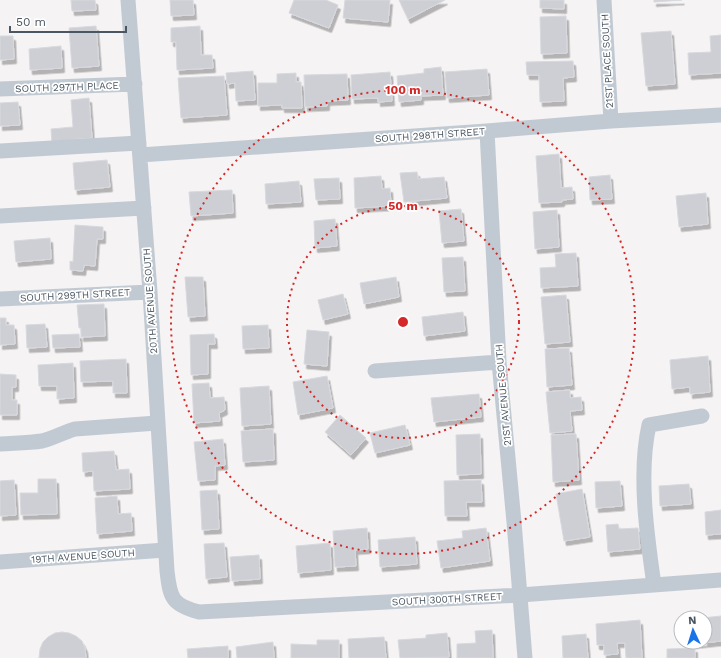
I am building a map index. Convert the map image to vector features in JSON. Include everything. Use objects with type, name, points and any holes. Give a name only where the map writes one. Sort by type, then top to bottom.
[{"type":"street","name":"20TH AVENUE SOUTH","points":[[128,0],[150,292],[165,550],[169,590],[176,601]]},
{"type":"street","name":"21ST PLACE SOUTH","points":[[604,0],[611,122]]},
{"type":"street","name":"SOUTH 297TH PLACE","points":[[0,89],[135,84]]},
{"type":"street","name":"SOUTH 298TH STREET","points":[[0,152],[139,149],[487,132],[721,115]]},
{"type":"street","name":"21ST AVENUE SOUTH","points":[[487,132],[499,362],[526,658]]},
{"type":"street","points":[[0,216],[144,208]]},
{"type":"street","name":"SOUTH 299TH STREET","points":[[0,299],[150,292]]},
{"type":"street","points":[[374,371],[499,362]]},
{"type":"street","points":[[654,585],[649,551],[644,478],[646,438],[649,425],[702,416]]},
{"type":"street","points":[[0,444],[42,441],[75,429],[157,423]]},
{"type":"street","name":"19TH AVENUE SOUTH","points":[[0,562],[165,550]]},
{"type":"street","name":"SOUTH 300TH STREET","points":[[176,601],[184,608],[199,612],[520,595],[721,580]]},
{"type":"building","points":[[71,0],[95,0],[96,10],[72,11]]},
{"type":"building","points":[[170,0],[193,0],[194,15],[171,16]]},
{"type":"building","points":[[294,0],[326,0],[338,5],[329,28],[289,13]]},
{"type":"building","points":[[345,0],[390,0],[388,22],[343,18]]},
{"type":"building","points":[[399,0],[445,0],[408,19]]},
{"type":"building","points":[[540,0],[564,0],[564,9],[540,8]]},
{"type":"building","points":[[654,0],[682,0],[654,2]]},
{"type":"building","points":[[566,16],[567,53],[541,54],[540,17]]},
{"type":"building","points":[[96,26],[99,66],[72,68],[69,28]]},
{"type":"building","points":[[200,26],[201,55],[212,55],[213,68],[177,70],[176,42],[171,42],[171,28]]},
{"type":"building","points":[[671,31],[675,84],[646,86],[641,33]]},
{"type":"building","points":[[721,35],[721,73],[689,75],[688,53],[711,52],[710,36]]},
{"type":"building","points":[[0,36],[13,36],[14,59],[0,60]]},
{"type":"building","points":[[61,46],[62,68],[30,70],[29,49]]},
{"type":"building","points":[[573,61],[574,77],[563,78],[564,101],[540,102],[539,75],[527,75],[526,62]]},
{"type":"building","points":[[441,67],[443,95],[421,96],[421,100],[399,102],[397,76],[424,73],[424,69]]},
{"type":"building","points":[[487,69],[489,95],[447,98],[445,72]]},
{"type":"building","points":[[253,71],[255,100],[236,101],[235,83],[227,84],[226,73]]},
{"type":"building","points":[[390,72],[392,101],[378,102],[378,98],[352,99],[351,75]]},
{"type":"building","points":[[296,73],[296,82],[301,82],[302,108],[282,108],[282,105],[258,106],[258,83],[277,83],[277,74]]},
{"type":"building","points":[[347,74],[348,100],[327,101],[327,106],[305,107],[304,75]]},
{"type":"building","points":[[224,76],[227,115],[181,118],[178,78]]},
{"type":"building","points":[[89,98],[92,138],[77,139],[52,144],[51,129],[73,127],[71,100]]},
{"type":"building","points":[[18,102],[20,125],[0,126],[0,103]]},
{"type":"building","points":[[559,154],[561,188],[572,187],[573,199],[562,200],[562,202],[539,203],[536,156]]},
{"type":"building","points":[[107,160],[110,187],[75,190],[73,163]]},
{"type":"building","points":[[417,172],[418,179],[444,177],[447,198],[404,202],[400,173]]},
{"type":"building","points":[[610,175],[612,199],[590,200],[589,177]]},
{"type":"building","points":[[381,176],[382,189],[390,188],[391,206],[355,208],[354,178]]},
{"type":"building","points":[[339,178],[340,199],[316,200],[314,179]]},
{"type":"building","points":[[299,181],[301,202],[266,204],[265,184]]},
{"type":"building","points":[[232,190],[233,213],[191,216],[189,192]]},
{"type":"building","points":[[706,193],[708,224],[679,227],[676,196]]},
{"type":"building","points":[[461,209],[464,241],[442,243],[439,211]]},
{"type":"building","points":[[557,210],[559,247],[535,249],[533,212]]},
{"type":"building","points":[[335,219],[337,246],[315,248],[314,221]]},
{"type":"building","points":[[75,225],[103,227],[103,239],[97,239],[95,266],[84,265],[83,271],[70,270],[70,261],[73,262]]},
{"type":"building","points":[[50,238],[51,259],[16,262],[14,241]]},
{"type":"building","points":[[576,253],[578,286],[541,288],[540,268],[556,267],[555,254]]},
{"type":"building","points":[[463,257],[465,291],[444,292],[442,258]]},
{"type":"building","points":[[185,277],[203,277],[205,316],[188,317]]},
{"type":"building","points":[[396,277],[399,297],[364,304],[360,283]]},
{"type":"building","points":[[343,294],[348,314],[323,320],[318,300]]},
{"type":"building","points":[[566,295],[570,342],[545,344],[541,297]]},
{"type":"building","points":[[104,304],[105,336],[81,337],[77,305]]},
{"type":"building","points":[[463,312],[465,331],[424,336],[422,317]]},
{"type":"building","points":[[0,318],[6,318],[6,325],[14,325],[15,344],[0,345]]},
{"type":"building","points":[[45,324],[47,347],[27,348],[26,325]]},
{"type":"building","points":[[268,325],[269,348],[243,349],[242,326]]},
{"type":"building","points":[[307,330],[329,332],[327,366],[304,364]]},
{"type":"building","points":[[79,334],[80,347],[53,348],[52,335]]},
{"type":"building","points":[[214,334],[215,344],[208,344],[208,374],[191,375],[190,335]]},
{"type":"building","points":[[569,348],[572,385],[547,387],[545,349]]},
{"type":"building","points":[[708,356],[710,392],[690,394],[690,387],[672,389],[670,360]]},
{"type":"building","points":[[126,359],[127,393],[113,393],[113,381],[81,382],[80,361]]},
{"type":"building","points":[[73,363],[74,398],[57,399],[57,386],[39,386],[38,365]]},
{"type":"building","points":[[0,374],[16,375],[16,387],[12,387],[12,400],[17,400],[17,415],[0,415]]},
{"type":"building","points":[[327,376],[333,408],[298,415],[293,382]]},
{"type":"building","points":[[209,383],[210,398],[224,397],[225,410],[219,413],[220,421],[194,423],[192,384]]},
{"type":"building","points":[[269,386],[271,424],[242,426],[240,388]]},
{"type":"building","points":[[570,390],[570,398],[581,397],[582,410],[570,411],[572,431],[550,433],[546,392]]},
{"type":"building","points":[[479,394],[481,417],[434,422],[431,398]]},
{"type":"building","points":[[340,415],[366,438],[351,455],[325,432]]},
{"type":"building","points":[[405,425],[410,445],[375,453],[370,433]]},
{"type":"building","points":[[273,429],[274,460],[243,462],[241,431]]},
{"type":"building","points":[[480,434],[481,474],[457,475],[456,435]]},
{"type":"building","points":[[576,434],[579,480],[553,482],[551,435]]},
{"type":"building","points":[[223,439],[225,465],[215,466],[215,480],[198,481],[194,442]]},
{"type":"building","points":[[114,451],[116,470],[129,469],[130,489],[94,491],[93,471],[83,472],[82,453]]},
{"type":"building","points":[[38,479],[56,479],[57,514],[21,515],[20,493],[38,493]]},
{"type":"building","points":[[14,480],[16,515],[0,516],[0,481]]},
{"type":"building","points":[[481,480],[482,502],[466,502],[467,516],[445,516],[444,481]]},
{"type":"building","points":[[620,481],[622,506],[596,508],[595,482]]},
{"type":"building","points":[[689,484],[691,504],[660,506],[659,486]]},
{"type":"building","points":[[582,489],[590,537],[564,541],[556,494]]},
{"type":"building","points":[[217,490],[219,529],[202,530],[200,491]]},
{"type":"building","points":[[117,496],[118,514],[131,513],[132,531],[97,534],[95,498]]},
{"type":"building","points":[[721,510],[721,534],[706,535],[705,512]]},
{"type":"building","points":[[618,524],[619,529],[638,528],[640,549],[608,552],[606,525]]},
{"type":"building","points":[[367,528],[368,549],[355,550],[356,566],[335,567],[333,531]]},
{"type":"building","points":[[486,528],[490,561],[441,568],[437,541],[463,538],[462,531]]},
{"type":"building","points":[[415,537],[417,564],[380,567],[378,540]]},
{"type":"building","points":[[224,543],[227,577],[206,579],[204,544]]},
{"type":"building","points":[[330,543],[331,570],[298,573],[296,546]]},
{"type":"building","points":[[259,555],[260,579],[232,581],[230,557]]},
{"type":"building","points":[[721,616],[721,641],[713,642],[713,617]]},
{"type":"building","points":[[640,620],[642,658],[626,658],[625,643],[617,643],[618,654],[604,655],[604,645],[597,645],[596,624]]},
{"type":"building","points":[[492,630],[493,658],[457,658],[457,644],[476,643],[475,631]]},
{"type":"building","points":[[62,632],[76,636],[82,641],[85,648],[86,658],[39,658],[40,649],[43,642],[55,633]]},
{"type":"building","points":[[447,633],[449,657],[400,658],[398,640],[426,638],[426,635]]},
{"type":"building","points":[[586,634],[588,658],[563,658],[562,636]]},
{"type":"building","points":[[384,637],[386,658],[349,658],[348,639]]},
{"type":"building","points":[[317,640],[339,640],[339,658],[291,658],[291,644],[317,645]]},
{"type":"building","points":[[273,642],[274,658],[237,658],[236,647]]},
{"type":"building","points":[[228,646],[228,658],[188,658],[187,649]]},
{"type":"building","points":[[667,649],[695,650],[695,658],[667,658]]}]
